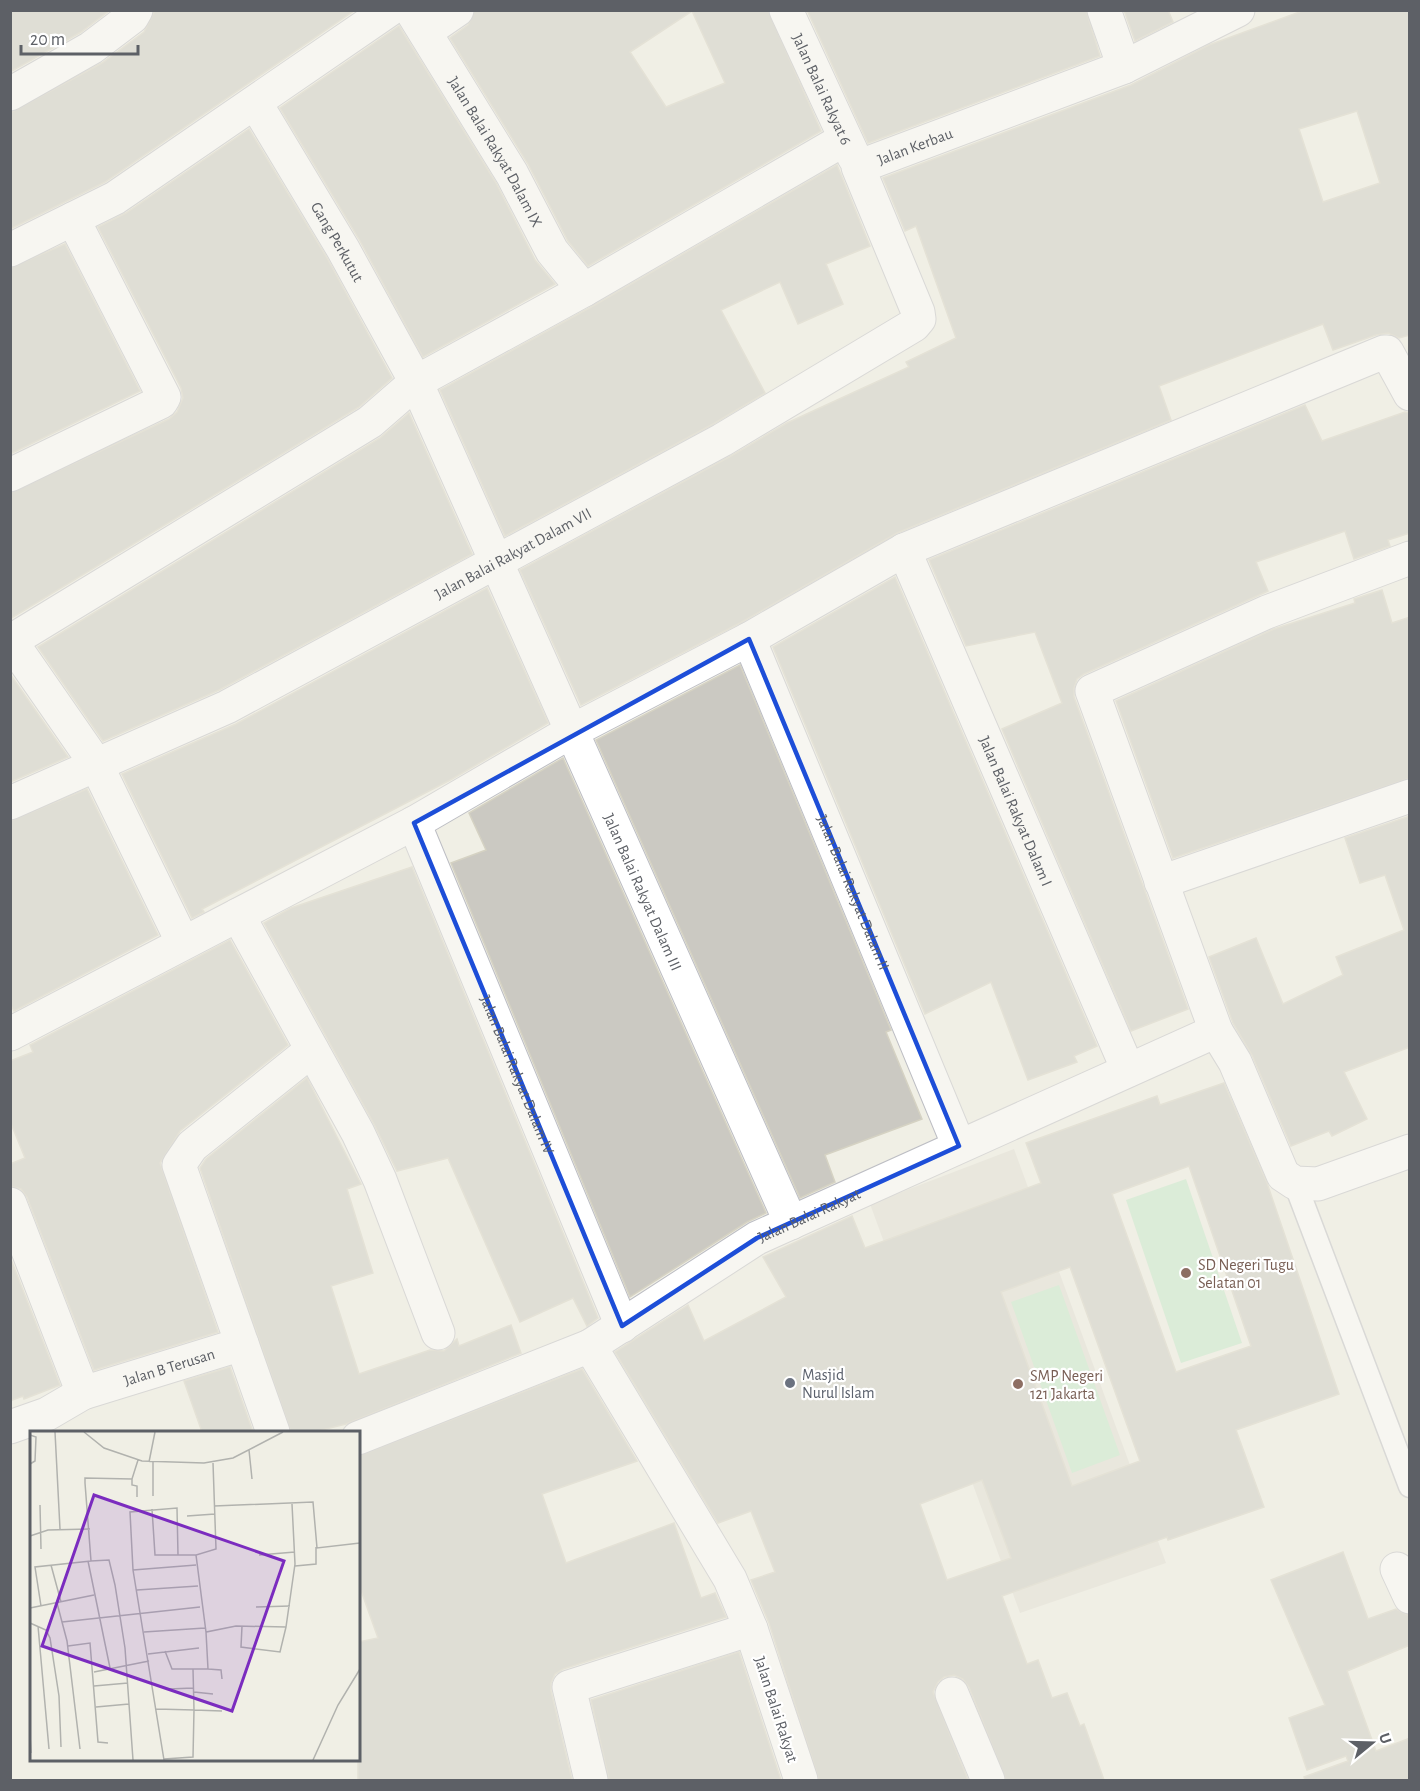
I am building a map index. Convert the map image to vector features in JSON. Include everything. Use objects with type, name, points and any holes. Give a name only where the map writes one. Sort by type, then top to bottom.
[{"type":"street","points":[[10,94],[91,48],[132,17],[136,10]]},
{"type":"street","points":[[10,250],[115,198],[256,104],[389,10]]},
{"type":"street","points":[[418,21],[457,10]]},
{"type":"street","name":"Jalan Balai Rakyat 6","points":[[786,10],[851,153]]},
{"type":"street","points":[[1104,10],[1124,68]]},
{"type":"street","name":"Jalan Kerbau","points":[[919,319],[851,153],[1124,68],[1238,10]]},
{"type":"street","name":"Jalan Balai Rakyat Dalam IX","points":[[418,21],[517,182],[552,251],[584,290]]},
{"type":"street","name":"Gang Perkutut","points":[[256,104],[343,249],[416,382],[496,561]]},
{"type":"street","points":[[183,943],[96,764],[11,641],[360,428],[416,382],[584,290],[851,153]]},
{"type":"street","points":[[10,475],[161,402],[164,397],[72,219]]},
{"type":"street","name":"Jalan Balai Rakyat Dalam VII","points":[[10,803],[226,706],[722,440],[914,325],[919,319]]},
{"type":"street","points":[[10,1034],[414,823],[573,732],[749,639],[904,550],[1384,352],[1387,352],[1410,394]]},
{"type":"street","name":"Jalan Balai Rakyat Dalam I","points":[[904,550],[1128,1070]]},
{"type":"street","points":[[1410,558],[1267,612],[1092,691],[1216,1031],[1234,1062],[1283,1175],[1295,1183],[1318,1184],[1410,1151]]},
{"type":"street","name":"Jalan Balai Rakyat Dalam III","points":[[496,561],[791,1223]]},
{"type":"street","name":"Jalan Balai Rakyat Dalam II","points":[[749,639],[959,1146]]},
{"type":"street","points":[[1161,882],[1410,796]]},
{"type":"street","name":"Jalan Balai Rakyat Dalam IV","points":[[414,823],[622,1326]]},
{"type":"street","points":[[238,915],[358,1133],[380,1180],[438,1333]]},
{"type":"street","name":"Jalan Balai Rakyat","points":[[801,1780],[751,1629],[730,1579],[590,1346],[757,1238],[1216,1031]]},
{"type":"street","points":[[273,1431],[179,1166],[192,1146],[312,1050]]},
{"type":"street","points":[[10,1204],[83,1394]]},
{"type":"street","name":"Jalan B Terusan","points":[[10,1427],[50,1423],[83,1394],[242,1344]]},
{"type":"street","points":[[360,1437],[590,1346]]},
{"type":"street","points":[[591,1780],[569,1687],[751,1629]]},
{"type":"street","points":[[952,1694],[988,1780]]},
{"type":"lane","points":[[1295,1183],[1410,1486]]},
{"type":"highlighted area","points":[[749,639],[959,1146],[757,1238],[622,1326],[414,823]]},
{"type":"shaded area","name":"SMP Negeri 121 Jakarta","points":[[1014,1149],[1166,1563],[1020,1613],[870,1204]]},
{"type":"green space","points":[[1186,1179],[1242,1343],[1181,1363],[1126,1200]]},
{"type":"green space","points":[[1059,1285],[1120,1455],[1072,1473],[1011,1302]]},
{"type":"building","points":[[10,10],[110,10],[81,32],[10,72]]},
{"type":"building","points":[[155,10],[355,10],[105,182],[10,229],[10,113],[102,63],[144,32]]},
{"type":"building","points":[[475,10],[768,10],[821,131],[588,266],[568,241],[528,164],[450,38],[468,25]],"holes":[[[692,11],[725,83],[666,107],[630,52]]]},
{"type":"building","points":[[807,10],[1086,10],[1100,56],[868,143]]},
{"type":"building","points":[[1124,10],[1168,10],[1173,22],[1135,41]]},
{"type":"building","points":[[1305,10],[1410,10],[1410,335],[1399,338],[1388,333],[1376,335],[1333,350],[1323,324],[1159,386],[1171,420],[897,533],[740,623],[581,705],[520,570],[731,456],[787,423],[909,367],[906,362],[956,338],[916,226],[905,231],[883,178],[1131,85],[1209,45]],"holes":[[[1357,111],[1380,183],[1323,202],[1299,129]]]},
{"type":"building","points":[[399,26],[496,183],[535,260],[555,284],[423,357],[359,239],[280,108]]},
{"type":"building","points":[[249,129],[327,258],[392,378],[359,407],[10,619],[10,493],[169,419],[177,412],[183,398],[181,388],[98,227],[126,213]]},
{"type":"building","points":[[837,165],[870,246],[826,264],[843,304],[798,324],[780,282],[721,310],[765,393],[713,424],[505,536],[440,390],[593,306]]},
{"type":"building","points":[[65,244],[140,391],[10,454],[10,268]]},
{"type":"building","points":[[1305,405],[1322,441],[1405,412],[1410,413],[1410,533],[1388,540],[1390,546],[1354,559],[1345,531],[1256,562],[1268,591],[1084,674],[1077,679],[1074,688],[1074,697],[1188,1009],[1131,1031],[1002,729],[1062,703],[1035,632],[966,646],[929,560]]},
{"type":"building","points":[[409,413],[472,554],[219,690],[103,741],[38,647],[380,438]]},
{"type":"building","points":[[895,577],[1097,1046],[1074,1056],[1077,1062],[1028,1080],[991,982],[925,1014],[773,647]]},
{"type":"building","points":[[487,588],[548,723],[452,779],[202,909],[204,912],[192,918],[122,774],[236,724]]},
{"type":"building","points":[[1382,590],[1392,623],[1410,617],[1410,778],[1173,858],[1116,701],[1274,629],[1355,603],[1354,599]]},
{"type":"building","points":[[740,665],[891,1030],[886,1032],[922,1119],[825,1155],[835,1182],[800,1198],[596,740]]},
{"type":"building","points":[[10,674],[68,757],[10,782]]},
{"type":"building","points":[[563,758],[766,1213],[747,1222],[630,1297],[451,863],[486,850],[469,813]]},
{"type":"building","points":[[87,789],[158,935],[14,1011],[10,1003],[10,821]]},
{"type":"building","points":[[1410,816],[1410,1047],[1344,1072],[1367,1119],[1332,1136],[1329,1131],[1291,1146],[1252,1055],[1233,1023],[1209,957],[1256,938],[1283,1004],[1343,975],[1336,957],[1404,930],[1385,875],[1360,883],[1345,838]]},
{"type":"building","points":[[412,867],[598,1318],[587,1326],[573,1298],[520,1322],[448,1158],[397,1171],[374,1124],[264,923],[291,908]]},
{"type":"building","points":[[230,940],[288,1045],[180,1131],[160,1163],[218,1332],[94,1370],[27,1197],[21,1189],[10,1186],[10,1164],[25,1158],[10,1121],[10,1061],[33,1052],[30,1045]]},
{"type":"building","points":[[307,1078],[361,1184],[347,1189],[373,1273],[331,1286],[359,1374],[430,1350],[444,1351],[457,1339],[459,1346],[511,1325],[521,1353],[346,1424],[318,1431],[291,1431],[200,1168],[206,1159]]},
{"type":"building","points":[[1224,1083],[1267,1183],[1339,1394],[1236,1430],[1264,1507],[1168,1540],[1167,1537],[1002,1596],[1027,1664],[1038,1660],[1052,1698],[1067,1693],[1080,1726],[1084,1724],[1104,1780],[1006,1780],[969,1687],[963,1679],[954,1675],[944,1677],[938,1682],[933,1692],[968,1780],[819,1780],[769,1623],[751,1580],[775,1572],[751,1511],[718,1523],[615,1352],[688,1305],[704,1341],[786,1297],[763,1257],[852,1216],[865,1248],[1041,1183],[1026,1143],[1157,1096],[1160,1105]],"holes":[[[1189,1166],[1251,1346],[1176,1372],[1112,1194]],[[1070,1267],[1140,1461],[1072,1486],[1001,1292]],[[982,1480],[1011,1558],[947,1580],[920,1504]]]},
{"type":"building","points":[[10,1257],[60,1385],[24,1399],[23,1396],[10,1401]]},
{"type":"building","points":[[230,1367],[253,1431],[202,1431],[184,1381]]},
{"type":"building","points":[[582,1369],[637,1461],[542,1494],[566,1563],[674,1523],[701,1598],[715,1593],[726,1617],[563,1669],[555,1674],[551,1683],[551,1691],[572,1780],[358,1780],[360,1642],[378,1638],[360,1588],[360,1455]]},
{"type":"building","points":[[1343,1552],[1368,1619],[1396,1609],[1410,1616],[1410,1645],[1347,1671],[1376,1751],[1410,1738],[1410,1780],[1305,1780],[1304,1777],[1348,1761],[1346,1756],[1307,1770],[1289,1718],[1325,1705],[1271,1580]]},
{"type":"building","points":[[739,1652],[781,1780],[609,1780],[591,1700]]},
{"type":"place","name":"SD Negeri Tugu Selatan 01","points":[[1186,1273]]},
{"type":"place","name":"Masjid Nurul Islam","points":[[790,1383]]},
{"type":"place","name":"SMP Negeri 121 Jakarta","points":[[1018,1384]]}]
